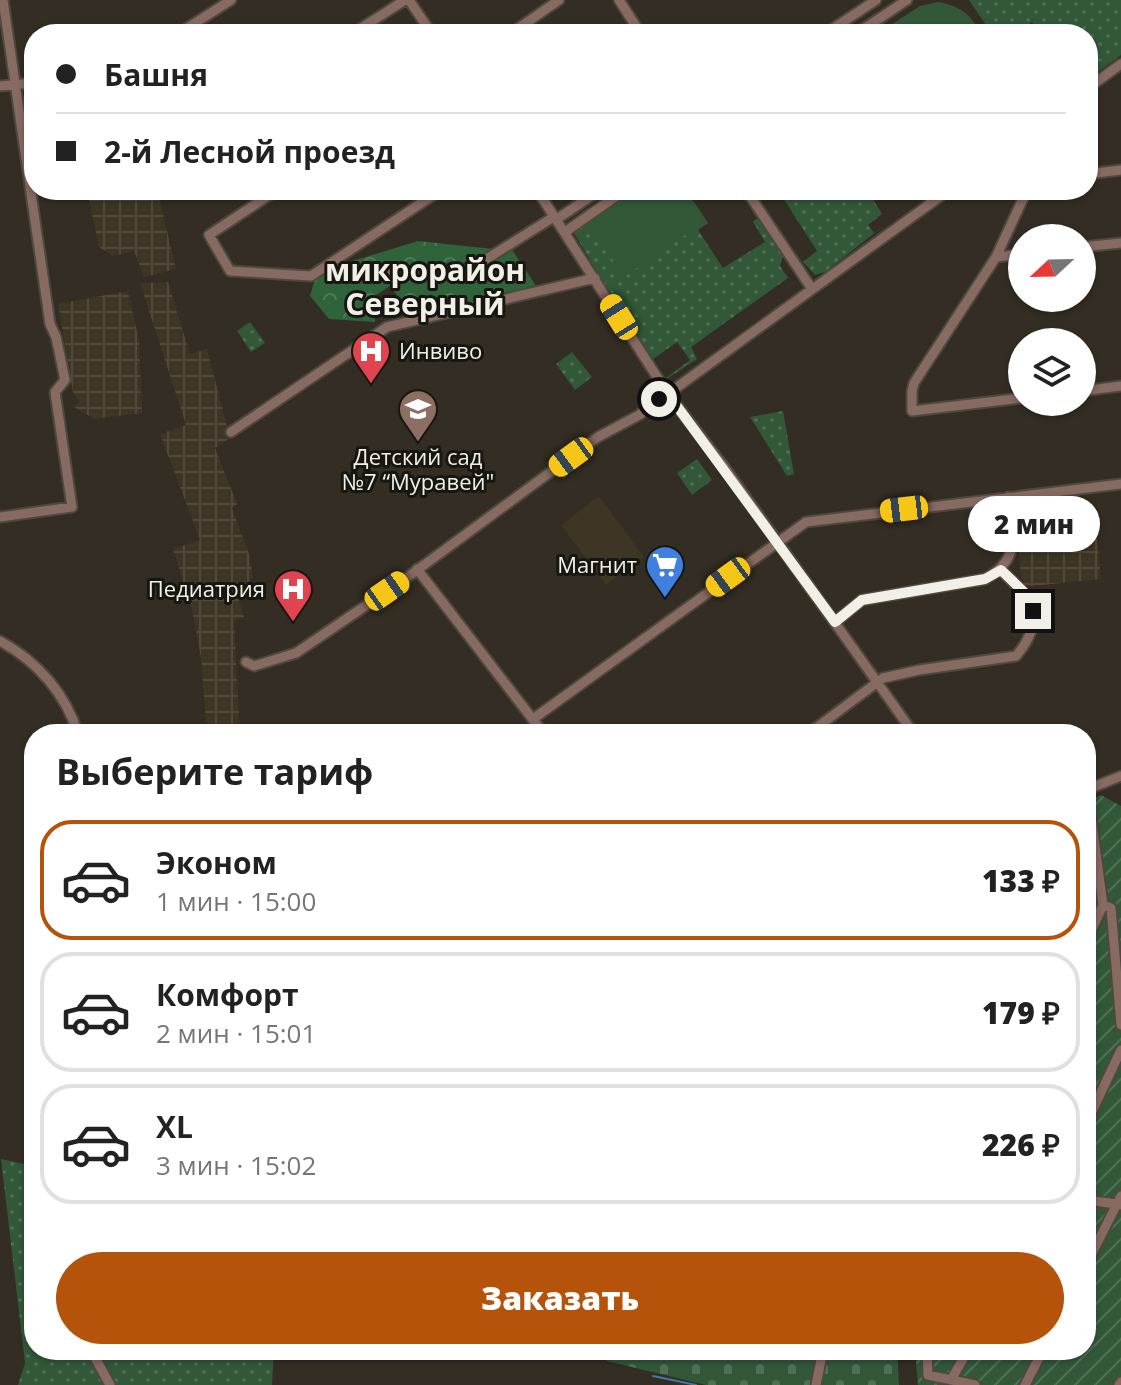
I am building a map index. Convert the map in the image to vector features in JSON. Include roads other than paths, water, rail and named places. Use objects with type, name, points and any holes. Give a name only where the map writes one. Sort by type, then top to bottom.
[{"type":"street","points":[[3,0],[24,141]]},
{"type":"street","points":[[194,24],[231,0]]},
{"type":"street","points":[[368,24],[407,0],[425,24]]},
{"type":"street","points":[[524,24],[559,0]]},
{"type":"street","points":[[619,0],[635,24]]},
{"type":"street","points":[[840,24],[876,0]]},
{"type":"street","points":[[871,24],[907,0]]},
{"type":"street","points":[[1098,81],[1121,64]]},
{"type":"street","points":[[0,86],[24,84]]},
{"type":"street","points":[[1098,173],[1121,170]]},
{"type":"street","points":[[0,517],[72,507],[55,392],[65,380],[56,337],[50,324],[32,200]]},
{"type":"street","points":[[262,200],[209,235],[230,271],[311,276],[426,200]]},
{"type":"street","points":[[544,200],[668,394],[907,724]]},
{"type":"street","points":[[384,274],[472,268],[585,200]]},
{"type":"street","points":[[565,232],[611,200]]},
{"type":"street","points":[[753,200],[812,289]]},
{"type":"street","points":[[246,662],[254,666],[296,653],[598,437],[639,415],[935,200]]},
{"type":"street","points":[[1008,400],[912,411],[914,383],[996,257],[1022,200]]},
{"type":"street","points":[[1096,246],[1121,243]]},
{"type":"street","points":[[996,257],[1008,256]]},
{"type":"street","points":[[231,432],[387,327],[595,278]]},
{"type":"street","points":[[1096,389],[1121,386]]},
{"type":"street","points":[[533,719],[809,521],[1121,484]]},
{"type":"street","points":[[835,622],[862,600],[985,579],[1001,570],[1012,554],[1008,497]]},
{"type":"street","points":[[417,569],[537,724]]},
{"type":"street","points":[[821,724],[883,678],[1016,656],[1030,640],[1033,611],[1024,592],[1001,570]]},
{"type":"street","points":[[0,641],[16,650],[42,673],[65,700],[74,724]]},
{"type":"street","points":[[1096,786],[1121,776]]},
{"type":"street","points":[[1096,854],[1103,905],[1096,920]]},
{"type":"street","points":[[1103,905],[1111,908],[1121,1025]]},
{"type":"street","points":[[1096,1103],[1121,1050]]},
{"type":"street","points":[[1096,1201],[1120,1202],[1096,1246]]},
{"type":"street","points":[[96,1360],[110,1385]]},
{"type":"street","points":[[816,1385],[821,1360]]},
{"type":"street","points":[[927,1360],[928,1375],[975,1385]]},
{"type":"street","points":[[951,1380],[962,1360]]},
{"type":"street","points":[[1025,1385],[1038,1360]]},
{"type":"waterway","points":[[653,1376],[696,1385]]},
{"type":"place","name":"Инвиво","points":[[371,385]]},
{"type":"place","name":"Детский сад №7 “Муравей\"","points":[[418,443]]},
{"type":"place","name":"Магнит","points":[[665,599]]},
{"type":"place","name":"Педиатрия","points":[[293,623]]},
{"type":"district","name":"микрорайон Северный","points":[[425,288]]}]
